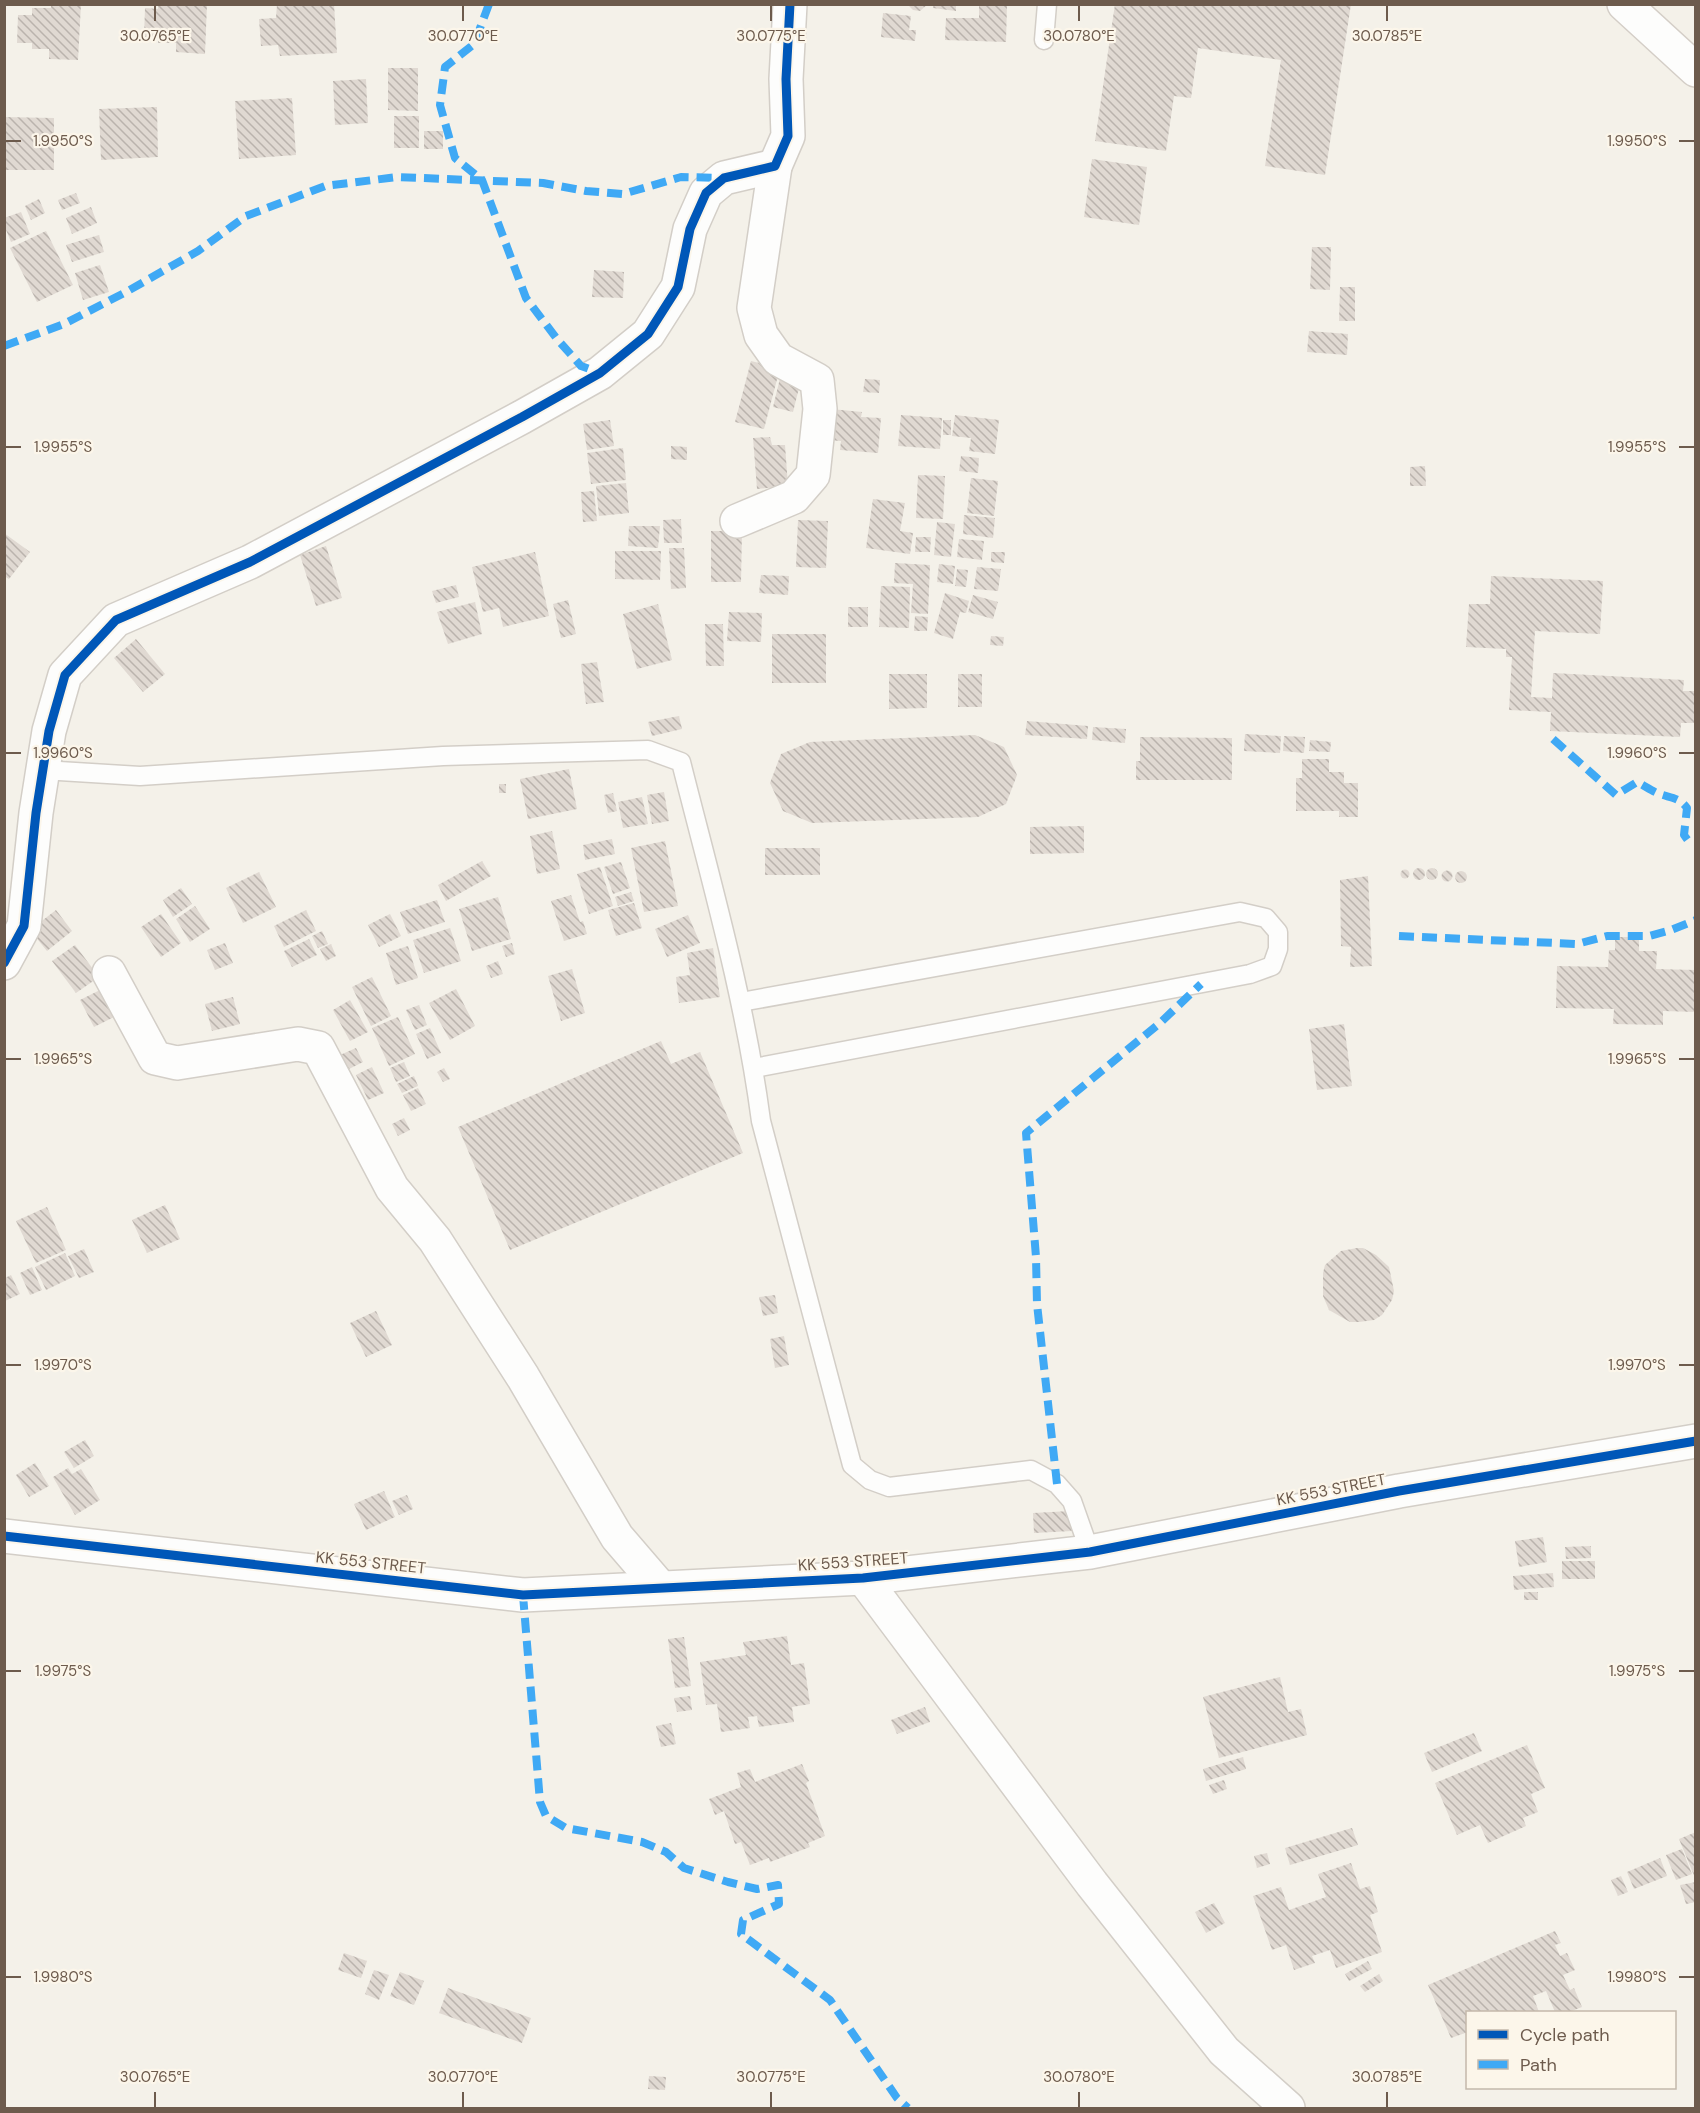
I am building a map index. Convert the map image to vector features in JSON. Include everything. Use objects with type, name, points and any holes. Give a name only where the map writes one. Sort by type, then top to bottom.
[{"type":"street","points":[[736,521],[794,497],[813,475],[820,409],[817,381],[778,359],[760,335],[754,308],[775,166],[788,136],[786,79],[790,4]]},
{"type":"street","points":[[1624,4],[1695,70]]},
{"type":"street","points":[[4,963],[24,926],[49,730],[65,675],[117,620],[250,562],[600,373],[648,334],[678,287],[690,229],[706,193],[724,178],[775,166]]},
{"type":"street","points":[[109,973],[155,1058],[177,1064],[297,1044],[318,1048],[392,1188],[435,1240],[524,1377],[617,1537],[660,1587]]},
{"type":"street","name":"KK 553 STREET","points":[[4,1536],[524,1595],[863,1578],[1090,1552],[1399,1491],[1695,1441]]},
{"type":"street","points":[[863,1578],[1092,1884],[1224,2051],[1288,2109]]},
{"type":"lane","points":[[1044,40],[1047,4]]},
{"type":"lane","points":[[43,770],[140,776],[443,756],[648,750],[681,762],[741,1002],[754,1068],[760,1121],[852,1465],[870,1480],[889,1487],[1032,1470],[1057,1484],[1071,1501],[1090,1552]]},
{"type":"lane","points":[[741,1002],[1240,912],[1266,918],[1278,932],[1278,949],[1272,966],[1250,974],[754,1068]]},
{"type":"building","points":[[51,4],[81,4],[78,60],[49,59],[49,49],[32,49],[32,43],[17,43],[18,15],[32,15],[32,8],[51,8]]},
{"type":"building","points":[[158,4],[207,4],[205,54],[176,52],[176,43],[158,43],[158,37],[144,37],[145,8],[158,9]]},
{"type":"building","points":[[277,4],[334,4],[337,53],[280,56],[278,45],[261,46],[259,19],[276,18]]},
{"type":"building","points":[[907,4],[928,4],[920,11],[913,10]]},
{"type":"building","points":[[934,4],[956,4],[956,11],[933,8]]},
{"type":"building","points":[[1115,4],[1351,4],[1325,175],[1265,166],[1281,60],[1198,48],[1191,98],[1174,96],[1166,151],[1095,141]]},
{"type":"building","points":[[979,5],[1007,5],[1006,42],[945,40],[946,18],[979,18]]},
{"type":"building","points":[[883,13],[911,16],[909,30],[916,30],[915,41],[881,37]]},
{"type":"building","points":[[388,68],[418,68],[418,111],[388,110]]},
{"type":"building","points":[[366,79],[368,123],[335,125],[333,81]]},
{"type":"building","points":[[292,98],[296,155],[239,159],[235,101]]},
{"type":"building","points":[[157,107],[158,157],[101,160],[99,109]]},
{"type":"building","points":[[394,116],[419,116],[419,148],[394,148]]},
{"type":"building","points":[[4,117],[54,118],[54,170],[4,170]]},
{"type":"building","points":[[424,131],[443,131],[443,149],[424,149]]},
{"type":"building","points":[[1092,159],[1147,167],[1139,225],[1084,217]]},
{"type":"building","points":[[76,193],[80,203],[62,210],[58,200]]},
{"type":"building","points":[[39,199],[45,213],[31,220],[25,206]]},
{"type":"building","points":[[91,207],[97,223],[72,234],[66,218]]},
{"type":"building","points":[[21,212],[30,234],[11,242],[4,225],[4,218]]},
{"type":"building","points":[[46,231],[73,285],[37,302],[10,248]]},
{"type":"building","points":[[99,235],[104,252],[72,262],[66,245]]},
{"type":"building","points":[[1312,247],[1331,247],[1330,290],[1310,289]]},
{"type":"building","points":[[100,265],[109,292],[83,300],[75,273]]},
{"type":"building","points":[[594,270],[624,272],[623,298],[592,297]]},
{"type":"building","points":[[1340,287],[1355,287],[1355,321],[1339,321]]},
{"type":"building","points":[[1309,331],[1348,334],[1347,355],[1307,352]]},
{"type":"building","points":[[751,361],[780,368],[764,429],[735,422]]},
{"type":"building","points":[[782,370],[802,376],[793,412],[773,407]]},
{"type":"building","points":[[865,379],[880,380],[879,393],[863,392]]},
{"type":"building","points":[[831,409],[862,412],[861,417],[881,418],[878,453],[840,450],[841,441],[828,440]]},
{"type":"building","points":[[901,415],[942,418],[940,449],[898,446]]},
{"type":"building","points":[[955,415],[999,420],[995,454],[969,451],[971,438],[952,436]]},
{"type":"building","points":[[610,420],[614,446],[587,450],[583,424]]},
{"type":"building","points":[[943,420],[951,420],[951,435],[943,435]]},
{"type":"building","points":[[770,437],[772,445],[785,445],[788,486],[757,489],[753,438]]},
{"type":"building","points":[[671,446],[687,447],[687,460],[671,459]]},
{"type":"building","points":[[623,448],[626,480],[591,484],[587,453]]},
{"type":"building","points":[[961,456],[979,458],[978,473],[959,471]]},
{"type":"building","points":[[1425,466],[1426,486],[1410,486],[1410,467]]},
{"type":"building","points":[[918,475],[945,476],[943,519],[916,518]]},
{"type":"building","points":[[971,478],[998,481],[994,516],[967,513]]},
{"type":"building","points":[[626,483],[629,513],[599,516],[596,486]]},
{"type":"building","points":[[594,491],[597,521],[583,522],[581,492]]},
{"type":"building","points":[[873,499],[905,503],[900,531],[913,533],[910,554],[866,548]]},
{"type":"building","points":[[964,515],[995,518],[993,538],[963,534]]},
{"type":"building","points":[[681,519],[682,543],[664,543],[663,520]]},
{"type":"building","points":[[798,520],[828,521],[826,568],[796,567]]},
{"type":"building","points":[[937,522],[955,524],[951,557],[934,555]]},
{"type":"building","points":[[629,526],[660,526],[658,548],[628,546]]},
{"type":"building","points":[[711,531],[742,531],[741,582],[711,582]]},
{"type":"building","points":[[4,533],[30,552],[9,579],[4,576]]},
{"type":"building","points":[[916,537],[931,537],[930,552],[915,552]]},
{"type":"building","points":[[959,539],[984,541],[982,560],[957,557]]},
{"type":"building","points":[[326,546],[342,598],[316,606],[300,555]]},
{"type":"building","points":[[669,548],[684,548],[686,588],[671,589]]},
{"type":"building","points":[[615,551],[661,551],[660,580],[615,579]]},
{"type":"building","points":[[535,552],[549,616],[503,627],[499,608],[483,612],[472,567]]},
{"type":"building","points":[[991,552],[1005,552],[1004,563],[991,562]]},
{"type":"building","points":[[895,563],[930,565],[928,614],[911,613],[913,584],[894,583]]},
{"type":"building","points":[[939,564],[955,566],[953,584],[937,582]]},
{"type":"building","points":[[977,567],[1001,569],[998,591],[974,589]]},
{"type":"building","points":[[957,569],[968,570],[966,587],[955,586]]},
{"type":"building","points":[[761,575],[789,576],[788,595],[759,593]]},
{"type":"building","points":[[1491,576],[1603,581],[1600,634],[1535,631],[1531,697],[1552,698],[1553,673],[1684,680],[1683,691],[1696,691],[1696,723],[1681,723],[1680,737],[1550,731],[1551,712],[1509,710],[1512,657],[1506,657],[1506,649],[1466,647],[1469,604],[1490,604]]},
{"type":"building","points":[[456,585],[459,597],[436,603],[432,591]]},
{"type":"building","points":[[881,586],[910,587],[909,628],[879,627]]},
{"type":"building","points":[[945,593],[969,601],[966,613],[960,612],[953,639],[934,633]]},
{"type":"building","points":[[973,595],[998,602],[993,619],[968,612]]},
{"type":"building","points":[[568,600],[576,634],[561,638],[553,604]]},
{"type":"building","points":[[475,602],[482,634],[448,644],[437,612]]},
{"type":"building","points":[[658,604],[672,660],[637,669],[623,614]]},
{"type":"building","points":[[848,607],[868,607],[868,627],[848,627]]},
{"type":"building","points":[[729,612],[762,613],[761,642],[727,641]]},
{"type":"building","points":[[915,616],[928,617],[927,631],[914,631]]},
{"type":"building","points":[[705,624],[723,624],[724,666],[706,666]]},
{"type":"building","points":[[772,634],[826,634],[826,683],[772,683]]},
{"type":"building","points":[[991,636],[1004,637],[1003,646],[990,645]]},
{"type":"building","points":[[136,639],[165,674],[143,692],[114,658]]},
{"type":"building","points":[[597,662],[604,702],[586,704],[581,664]]},
{"type":"building","points":[[889,674],[927,674],[927,708],[889,709]]},
{"type":"building","points":[[958,674],[982,674],[982,707],[958,707]]},
{"type":"building","points":[[679,716],[682,729],[652,736],[648,722]]},
{"type":"building","points":[[1027,721],[1088,726],[1087,739],[1025,735]]},
{"type":"building","points":[[1093,727],[1126,729],[1125,743],[1092,740]]},
{"type":"building","points":[[1245,734],[1281,736],[1280,753],[1244,751]]},
{"type":"building","points":[[975,735],[1004,747],[1017,775],[1006,804],[978,817],[812,823],[783,811],[770,783],[781,754],[810,742]]},
{"type":"building","points":[[1284,736],[1305,737],[1304,753],[1283,751]]},
{"type":"building","points":[[1140,737],[1232,738],[1232,780],[1136,780],[1136,761],[1140,761]]},
{"type":"building","points":[[1310,740],[1331,742],[1330,752],[1309,751]]},
{"type":"building","points":[[1302,759],[1329,759],[1329,772],[1344,772],[1344,783],[1358,783],[1358,817],[1339,817],[1339,811],[1296,811],[1296,778],[1302,778]]},
{"type":"building","points":[[569,769],[577,809],[528,819],[520,779]]},
{"type":"building","points":[[499,784],[506,784],[506,793],[499,793]]},
{"type":"building","points":[[664,792],[669,821],[652,824],[647,795]]},
{"type":"building","points":[[613,793],[617,811],[608,813],[604,795]]},
{"type":"building","points":[[642,797],[648,824],[623,828],[618,802]]},
{"type":"building","points":[[1084,826],[1084,853],[1030,854],[1030,827]]},
{"type":"building","points":[[552,831],[560,869],[537,874],[530,836]]},
{"type":"building","points":[[612,839],[615,854],[585,860],[583,845]]},
{"type":"building","points":[[665,841],[678,906],[644,912],[631,848]]},
{"type":"building","points":[[765,848],[820,848],[820,875],[765,875]]},
{"type":"building","points":[[482,861],[491,876],[446,901],[438,885]]},
{"type":"building","points":[[621,862],[630,888],[613,894],[604,867]]},
{"type":"building","points":[[600,867],[613,906],[589,914],[577,874]]},
{"type":"building","points":[[1419,868],[1425,874],[1419,880],[1413,874]]},
{"type":"building","points":[[1434,868],[1438,874],[1434,880],[1430,880],[1426,872]]},
{"type":"building","points":[[1405,870],[1409,874],[1405,878],[1401,874]]},
{"type":"building","points":[[1447,871],[1451,872],[1451,880],[1447,881],[1443,880],[1442,876],[1443,872]]},
{"type":"building","points":[[1463,871],[1467,877],[1463,883],[1459,883],[1455,875]]},
{"type":"building","points":[[259,872],[276,907],[243,923],[226,888]]},
{"type":"building","points":[[1368,876],[1372,966],[1350,967],[1351,947],[1341,946],[1340,880]]},
{"type":"building","points":[[181,888],[192,904],[173,917],[163,900]]},
{"type":"building","points":[[631,892],[634,901],[618,906],[615,897]]},
{"type":"building","points":[[571,895],[580,922],[583,921],[587,934],[564,941],[551,901]]},
{"type":"building","points":[[498,897],[511,939],[472,951],[459,909]]},
{"type":"building","points":[[437,900],[445,922],[408,934],[400,912]]},
{"type":"building","points":[[634,903],[642,928],[616,936],[608,910]]},
{"type":"building","points":[[195,906],[210,929],[190,942],[176,919]]},
{"type":"building","points":[[56,910],[72,931],[47,951],[30,930]]},
{"type":"building","points":[[306,910],[316,931],[284,947],[274,926]]},
{"type":"building","points":[[161,914],[181,943],[161,957],[141,927]]},
{"type":"building","points":[[390,914],[401,936],[379,947],[368,925]]},
{"type":"building","points":[[688,915],[700,943],[667,957],[655,929]]},
{"type":"building","points":[[450,928],[461,961],[424,973],[413,940]]},
{"type":"building","points":[[322,931],[328,944],[318,948],[312,936]]},
{"type":"building","points":[[1615,937],[1639,937],[1639,951],[1657,951],[1656,969],[1696,970],[1696,1012],[1663,1011],[1663,1025],[1613,1024],[1614,1009],[1556,1008],[1557,966],[1608,967],[1609,950],[1615,950]]},
{"type":"building","points":[[309,939],[317,955],[292,967],[284,951]]},
{"type":"building","points":[[225,943],[233,963],[215,970],[207,950]]},
{"type":"building","points":[[512,943],[515,954],[506,957],[502,946]]},
{"type":"building","points":[[331,944],[336,956],[326,961],[320,949]]},
{"type":"building","points":[[75,945],[99,977],[76,993],[52,961]]},
{"type":"building","points":[[408,946],[418,978],[396,985],[386,953]]},
{"type":"building","points":[[713,948],[720,997],[679,1003],[676,977],[690,975],[687,953]]},
{"type":"building","points":[[498,961],[503,974],[491,978],[486,966]]},
{"type":"building","points":[[572,969],[585,1013],[561,1021],[548,976]]},
{"type":"building","points":[[372,977],[391,1016],[371,1026],[352,987]]},
{"type":"building","points":[[108,986],[122,1013],[94,1027],[80,1000]]},
{"type":"building","points":[[456,989],[475,1026],[450,1040],[429,1003]]},
{"type":"building","points":[[233,997],[240,1024],[212,1031],[205,1004]]},
{"type":"building","points":[[350,1000],[368,1032],[350,1041],[333,1010]]},
{"type":"building","points":[[419,1005],[427,1025],[415,1030],[406,1010]]},
{"type":"building","points":[[398,1017],[415,1054],[389,1066],[372,1028]]},
{"type":"building","points":[[1344,1024],[1352,1086],[1317,1090],[1309,1029]]},
{"type":"building","points":[[430,1028],[441,1053],[427,1059],[416,1034]]},
{"type":"building","points":[[661,1041],[671,1064],[700,1052],[743,1153],[510,1250],[458,1127]]},
{"type":"building","points":[[356,1048],[363,1062],[347,1070],[340,1055]]},
{"type":"building","points":[[404,1062],[410,1076],[396,1082],[390,1068]]},
{"type":"building","points":[[372,1067],[384,1093],[368,1100],[356,1075]]},
{"type":"building","points":[[444,1068],[450,1079],[443,1082],[437,1072]]},
{"type":"building","points":[[414,1076],[418,1086],[402,1093],[397,1084]]},
{"type":"building","points":[[418,1088],[426,1104],[411,1111],[403,1095]]},
{"type":"building","points":[[404,1118],[410,1130],[398,1136],[392,1124]]},
{"type":"building","points":[[165,1205],[180,1239],[147,1253],[132,1220]]},
{"type":"building","points":[[47,1207],[66,1250],[36,1263],[16,1221]]},
{"type":"building","points":[[1363,1248],[1376,1255],[1389,1267],[1394,1291],[1392,1300],[1382,1315],[1374,1320],[1350,1322],[1329,1310],[1323,1296],[1323,1273],[1325,1265],[1341,1251]]},
{"type":"building","points":[[84,1249],[94,1272],[79,1278],[68,1256]]},
{"type":"building","points":[[65,1253],[75,1276],[46,1290],[35,1267]]},
{"type":"building","points":[[32,1267],[42,1290],[30,1295],[20,1273]]},
{"type":"building","points":[[11,1275],[20,1294],[5,1301],[5,1278]]},
{"type":"building","points":[[775,1295],[778,1313],[763,1316],[759,1297]]},
{"type":"building","points":[[376,1311],[392,1345],[366,1357],[350,1323]]},
{"type":"building","points":[[784,1336],[789,1365],[775,1368],[770,1339]]},
{"type":"building","points":[[85,1440],[94,1456],[74,1468],[64,1452]]},
{"type":"building","points":[[35,1463],[49,1486],[29,1497],[16,1475]]},
{"type":"building","points":[[68,1468],[72,1474],[81,1469],[100,1500],[75,1515],[53,1477]]},
{"type":"building","points":[[384,1491],[395,1517],[366,1530],[354,1504]]},
{"type":"building","points":[[407,1495],[413,1509],[399,1515],[392,1501]]},
{"type":"building","points":[[1070,1511],[1072,1531],[1034,1533],[1033,1513]]},
{"type":"building","points":[[1543,1537],[1547,1562],[1519,1567],[1515,1541]]},
{"type":"building","points":[[1591,1546],[1591,1558],[1566,1559],[1565,1547]]},
{"type":"building","points":[[1562,1561],[1595,1561],[1595,1579],[1562,1579]]},
{"type":"building","points":[[1553,1573],[1554,1587],[1514,1590],[1513,1576]]},
{"type":"building","points":[[1524,1592],[1538,1592],[1538,1600],[1524,1600]]},
{"type":"building","points":[[787,1636],[791,1665],[804,1663],[810,1704],[792,1707],[794,1722],[759,1727],[757,1716],[748,1717],[750,1728],[721,1732],[717,1704],[706,1705],[700,1662],[746,1655],[743,1642]]},
{"type":"building","points":[[684,1637],[691,1686],[675,1688],[668,1639]]},
{"type":"building","points":[[1280,1677],[1288,1712],[1301,1709],[1307,1735],[1219,1758],[1203,1697]]},
{"type":"building","points":[[690,1696],[692,1710],[677,1712],[674,1698]]},
{"type":"building","points":[[925,1707],[930,1722],[897,1734],[891,1720]]},
{"type":"building","points":[[671,1723],[676,1744],[661,1747],[656,1726]]},
{"type":"building","points":[[1474,1733],[1482,1751],[1432,1772],[1424,1753]]},
{"type":"building","points":[[1527,1745],[1545,1788],[1531,1794],[1538,1812],[1523,1818],[1526,1826],[1488,1843],[1480,1825],[1457,1835],[1435,1783]]},
{"type":"building","points":[[1243,1757],[1246,1769],[1206,1781],[1203,1769]]},
{"type":"building","points":[[802,1764],[809,1781],[806,1783],[825,1836],[808,1843],[810,1847],[770,1862],[769,1858],[750,1865],[741,1842],[735,1844],[724,1811],[715,1815],[709,1799],[741,1787],[737,1773],[750,1769],[755,1782]]},
{"type":"building","points":[[1224,1780],[1227,1789],[1213,1794],[1209,1785]]},
{"type":"building","points":[[1352,1828],[1358,1845],[1290,1865],[1285,1848]]},
{"type":"building","points":[[1696,1832],[1696,1878],[1695,1878],[1679,1839]]},
{"type":"building","points":[[1682,1849],[1692,1874],[1676,1880],[1666,1855]]},
{"type":"building","points":[[1267,1853],[1270,1864],[1257,1868],[1254,1856]]},
{"type":"building","points":[[1660,1858],[1667,1876],[1634,1889],[1627,1872]]},
{"type":"building","points":[[1351,1863],[1360,1889],[1370,1886],[1378,1912],[1370,1915],[1382,1952],[1336,1968],[1330,1950],[1312,1956],[1315,1963],[1294,1970],[1286,1945],[1272,1950],[1253,1896],[1281,1887],[1289,1910],[1326,1897],[1318,1874]]},
{"type":"building","points":[[1621,1876],[1628,1892],[1618,1896],[1611,1880]]},
{"type":"building","points":[[1696,1882],[1696,1902],[1686,1904],[1680,1885]]},
{"type":"building","points":[[1214,1903],[1225,1923],[1206,1933],[1195,1912]]},
{"type":"building","points":[[1555,1931],[1561,1943],[1555,1945],[1560,1956],[1567,1953],[1575,1970],[1563,1975],[1570,1990],[1574,1988],[1582,2007],[1572,2011],[1555,2011],[1546,1991],[1533,1996],[1539,2011],[1466,2011],[1466,2033],[1451,2038],[1428,1985]]},
{"type":"building","points":[[344,1953],[367,1961],[361,1978],[338,1970]]},
{"type":"building","points":[[1368,1961],[1372,1969],[1349,1981],[1345,1974]]},
{"type":"building","points":[[374,1970],[389,1975],[379,2000],[365,1994]]},
{"type":"building","points":[[400,1972],[424,1981],[414,2005],[390,1996]]},
{"type":"building","points":[[1379,1974],[1383,1981],[1365,1992],[1360,1986]]},
{"type":"building","points":[[448,1988],[531,2018],[522,2043],[439,2013]]},
{"type":"building","points":[[649,2076],[666,2077],[665,2090],[648,2089]]},
{"type":"marked path","points":[[489,4],[474,44],[445,67],[440,105],[455,158],[482,180],[526,298],[581,366],[600,373]]},
{"type":"marked path","points":[[4,346],[64,324],[126,292],[198,251],[246,216],[325,186],[397,177],[543,183],[586,191],[623,194],[681,177],[724,178]]},
{"type":"marked path","points":[[1553,739],[1616,795],[1637,782],[1684,804],[1687,808],[1684,835],[1692,846]]},
{"type":"marked path","points":[[1399,936],[1577,944],[1607,936],[1649,936],[1696,920]]},
{"type":"marked path","points":[[1057,1484],[1037,1304],[1036,1257],[1026,1133],[1160,1023],[1201,984]]},
{"type":"marked path","points":[[523,1595],[540,1802],[546,1816],[566,1828],[642,1842],[666,1852],[684,1868],[728,1882],[757,1889],[778,1885],[779,1904],[743,1920],[741,1934],[830,2000],[897,2098],[908,2108]]},
{"type":"cycle path","points":[[4,963],[24,926],[36,813],[49,731],[65,675],[116,620],[250,562],[522,417],[600,373],[648,334],[678,287],[690,229],[706,193],[724,178],[775,166],[788,136],[786,79],[790,4]]},
{"type":"cycle path","points":[[4,1536],[523,1595],[863,1578],[1090,1552],[1399,1491],[1696,1441]]}]
